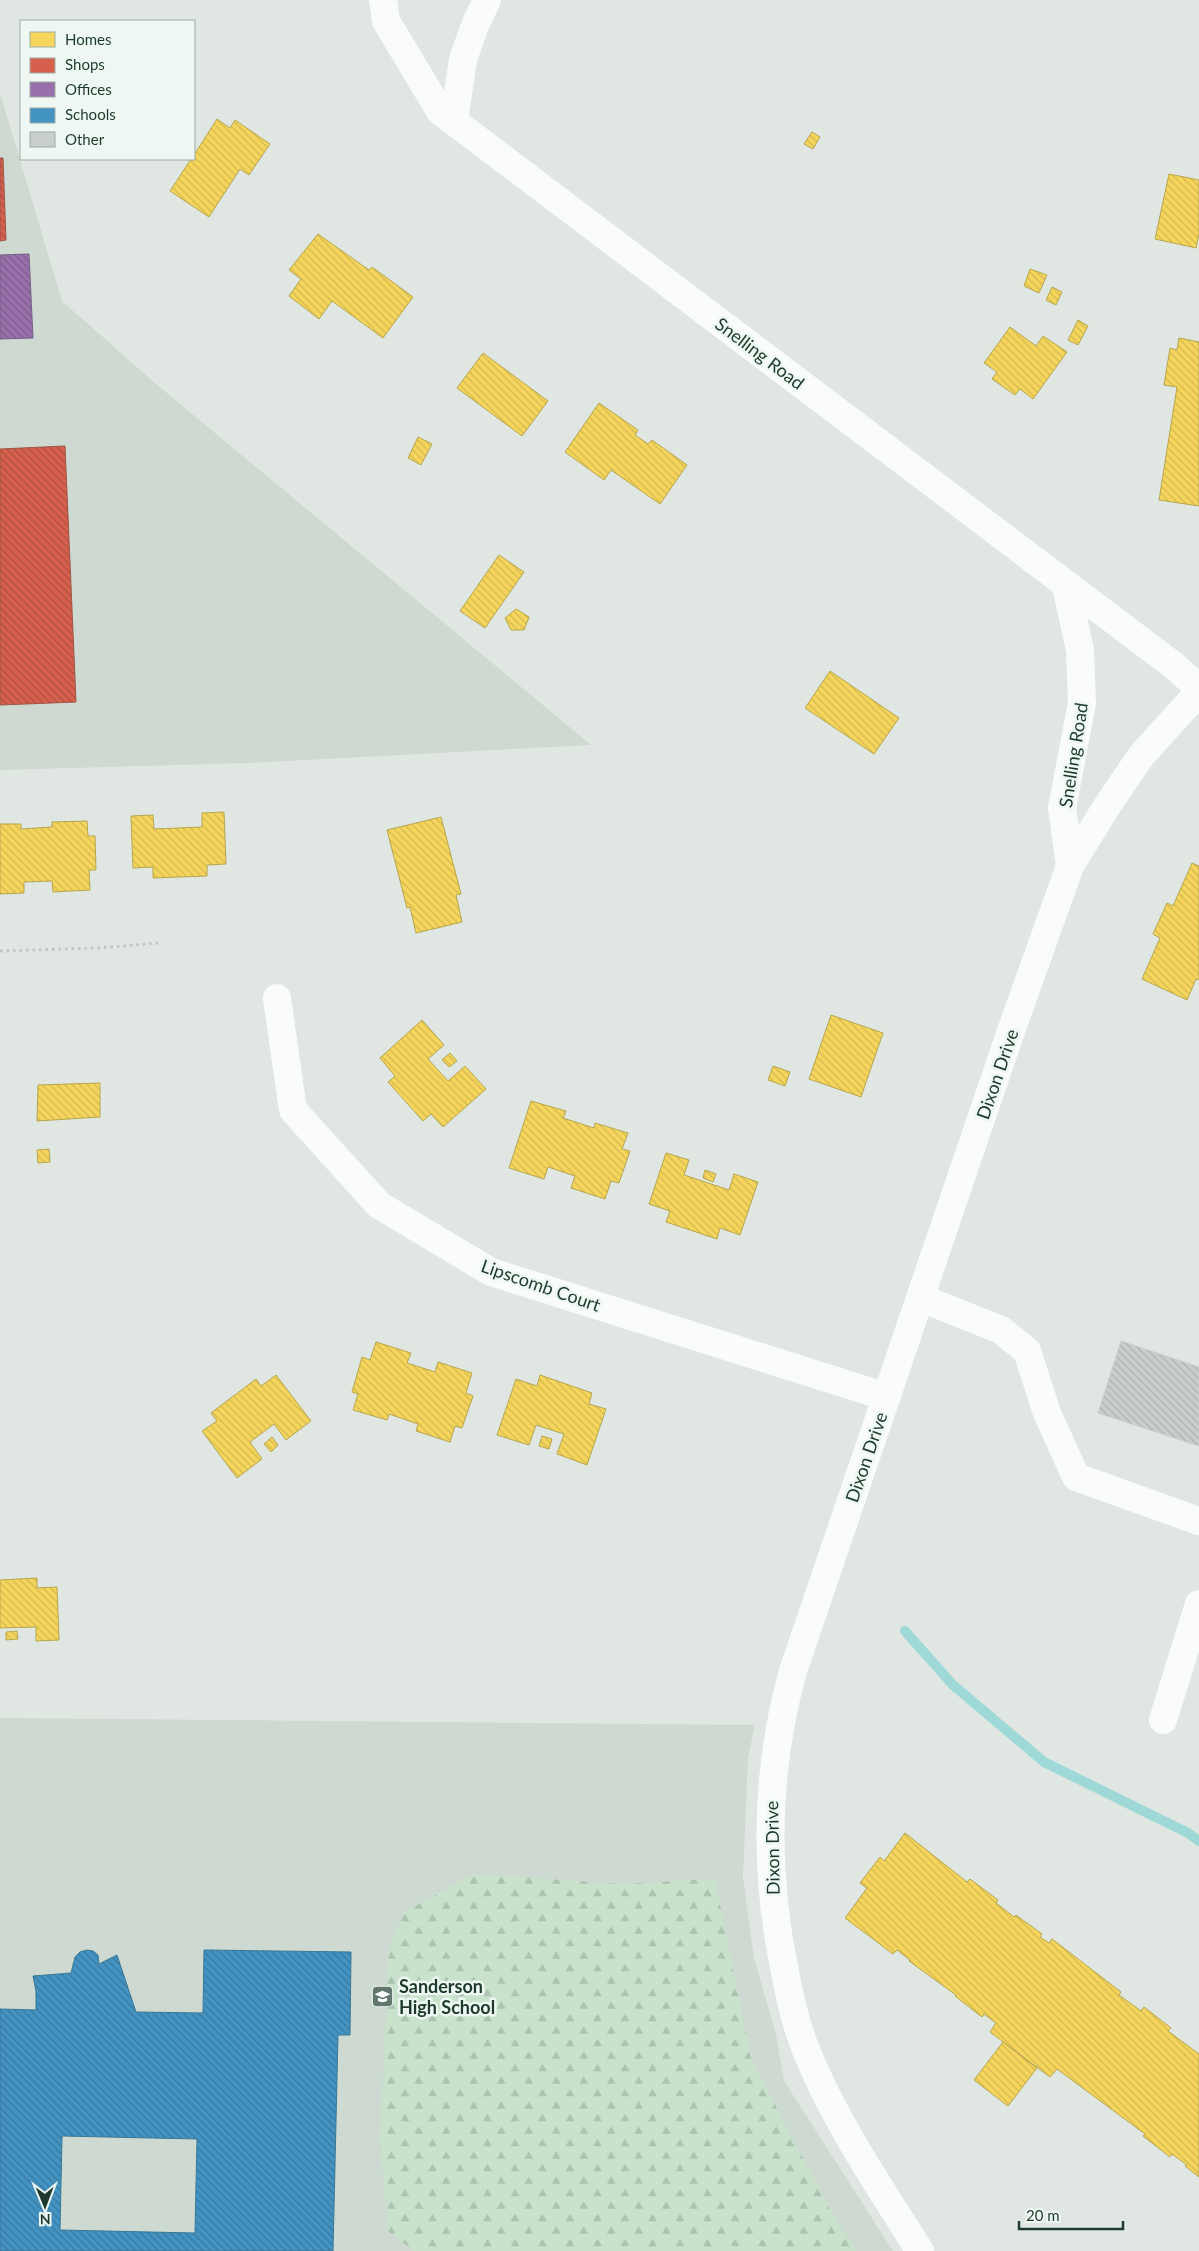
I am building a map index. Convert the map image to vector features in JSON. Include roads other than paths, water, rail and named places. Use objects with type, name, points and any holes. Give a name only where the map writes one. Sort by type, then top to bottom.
[{"type":"street","name":"Snelling Road","points":[[383,0],[386,21],[440,111],[1173,665],[1199,688]]},
{"type":"street","points":[[454,121],[463,58],[476,22],[487,0]]},
{"type":"street","name":"Snelling Road","points":[[1066,586],[1080,650],[1082,703],[1062,808],[1070,866]]},
{"type":"street","name":"Dixon Drive","points":[[920,2251],[841,2124],[806,2050],[793,2013],[775,1924],[770,1862],[772,1793],[783,1707],[793,1671],[1011,1031],[1070,866],[1107,806],[1142,756],[1199,692]]},
{"type":"street","name":"Lipscomb Court","points":[[277,998],[293,1110],[379,1205],[491,1272],[887,1397]]},
{"type":"street","points":[[920,1298],[1000,1330],[1027,1351],[1047,1413],[1076,1477],[1199,1521]]},
{"type":"street","points":[[1162,1720],[1199,1604]]},
{"type":"waterway","points":[[905,1631],[953,1685],[1044,1762],[1188,1833],[1199,1841]]},
{"type":"place","name":"Sanderson High School","points":[[383,1996]]}]
